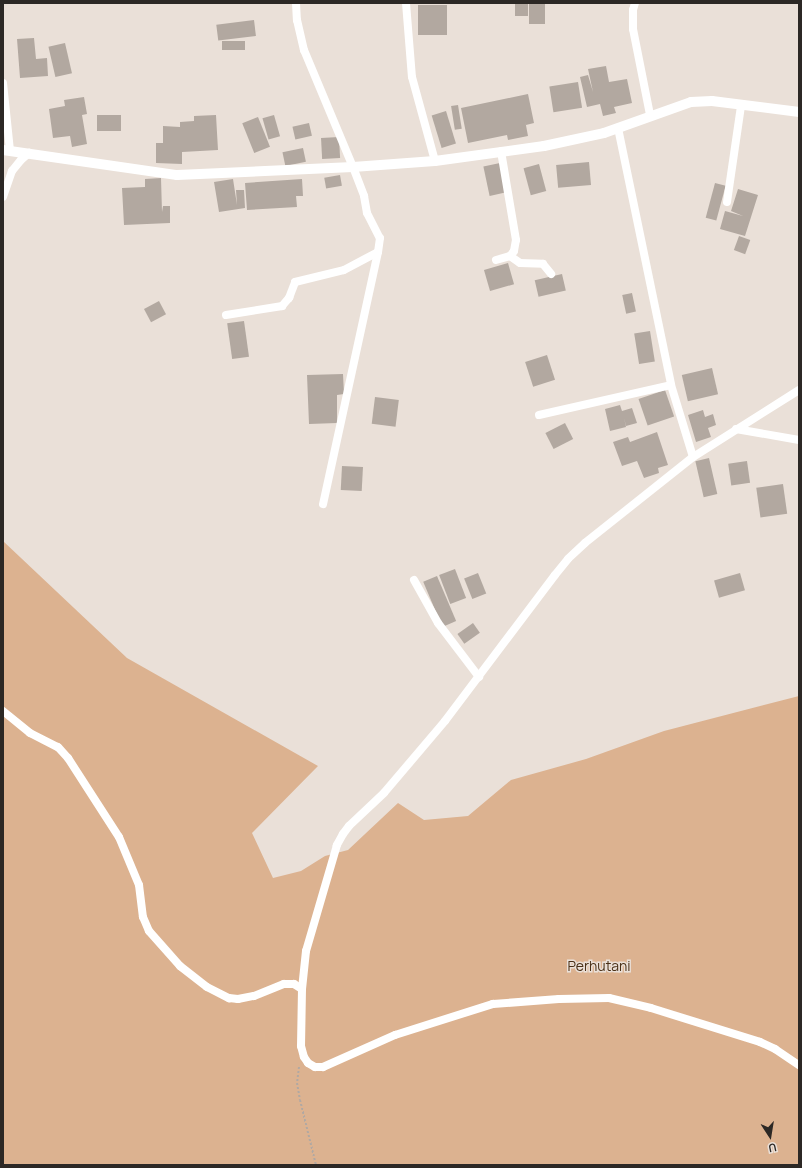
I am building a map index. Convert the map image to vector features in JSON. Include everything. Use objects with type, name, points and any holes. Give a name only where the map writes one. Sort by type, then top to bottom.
[{"type":"street","points":[[296,3],[297,20],[304,50],[353,167],[363,193],[367,213],[379,235],[378,252],[323,504]]},
{"type":"street","points":[[406,3],[412,77],[435,161]]},
{"type":"street","points":[[635,3],[633,10],[633,29],[650,115]]},
{"type":"street","points":[[3,83],[6,150],[177,175],[353,167],[435,161],[544,146],[618,128],[679,105],[695,102],[712,101],[799,112]]},
{"type":"street","points":[[727,202],[742,106]]},
{"type":"street","points":[[618,128],[671,385],[693,457]]},
{"type":"street","points":[[496,260],[510,256],[514,251],[516,240],[501,151]]},
{"type":"street","points":[[3,197],[12,171],[29,153]]},
{"type":"street","points":[[226,315],[282,306],[287,302],[294,284],[297,281],[344,270],[378,252]]},
{"type":"street","points":[[510,256],[520,263],[543,264],[551,274]]},
{"type":"street","points":[[540,415],[671,385]]},
{"type":"street","points":[[799,390],[736,428],[693,457],[585,543],[568,559],[555,574],[479,677],[384,793],[349,826],[337,845],[306,951],[302,989],[301,1046],[304,1057],[312,1066],[323,1067],[395,1035],[493,1004],[514,1001],[598,998],[619,1000],[651,1008],[760,1042],[776,1049],[799,1065]]},
{"type":"street","points":[[736,428],[799,440]]},
{"type":"street","points":[[414,580],[438,623],[479,677]]},
{"type":"street","points":[[3,711],[30,734],[58,747],[68,758],[119,837],[139,885],[143,917],[148,931],[180,966],[207,987],[229,998],[238,999],[254,996],[284,984],[294,984],[302,989]]},
{"type":"path","points":[[304,1057],[298,1072],[298,1088],[303,1118],[316,1165]]},
{"type":"green space","name":"Perhutani","points":[[3,541],[127,658],[318,766],[252,833],[273,878],[301,871],[325,856],[348,850],[398,803],[424,820],[468,816],[511,780],[586,759],[664,731],[799,696],[799,1165],[3,1165]]},
{"type":"building","points":[[515,3],[528,3],[528,16],[515,16]]},
{"type":"building","points":[[529,3],[545,3],[545,24],[529,24]]},
{"type":"building","points":[[418,5],[447,5],[447,35],[418,35]]},
{"type":"building","points":[[254,20],[256,36],[218,41],[216,25]]},
{"type":"building","points":[[34,38],[36,59],[47,58],[48,76],[20,78],[17,39]]},
{"type":"building","points":[[222,41],[245,41],[245,50],[222,50]]},
{"type":"building","points":[[65,43],[72,73],[55,77],[48,47]]},
{"type":"building","points":[[606,66],[609,82],[627,79],[632,103],[614,107],[616,113],[603,116],[600,104],[587,107],[580,77],[588,75],[593,92],[588,69]]},
{"type":"building","points":[[578,82],[582,108],[553,112],[549,87]]},
{"type":"building","points":[[528,94],[534,123],[526,125],[525,120],[528,136],[508,140],[507,135],[468,143],[461,108]]},
{"type":"building","points":[[84,97],[87,114],[82,115],[87,144],[72,147],[70,136],[53,138],[49,109],[65,106],[64,100]]},
{"type":"building","points":[[458,105],[462,129],[455,130],[451,106]]},
{"type":"building","points":[[446,111],[456,144],[442,148],[432,115]]},
{"type":"building","points":[[97,115],[121,115],[121,131],[97,131]]},
{"type":"building","points":[[216,115],[218,150],[182,152],[182,164],[156,163],[156,143],[163,143],[163,126],[180,127],[180,122],[194,121],[194,116]]},
{"type":"building","points":[[274,115],[280,136],[269,139],[262,118]]},
{"type":"building","points":[[258,117],[270,147],[254,153],[242,123]]},
{"type":"building","points":[[309,123],[312,136],[295,139],[292,127]]},
{"type":"building","points":[[339,137],[340,158],[322,159],[321,138]]},
{"type":"building","points":[[303,148],[306,162],[285,166],[282,152]]},
{"type":"building","points":[[589,162],[591,185],[558,188],[556,165]]},
{"type":"building","points":[[500,163],[506,192],[490,196],[483,167]]},
{"type":"building","points":[[539,164],[546,191],[531,195],[524,168]]},
{"type":"building","points":[[340,175],[342,186],[326,189],[324,178]]},
{"type":"building","points":[[161,178],[162,212],[163,206],[170,206],[170,223],[124,225],[122,188],[145,187],[145,179]]},
{"type":"building","points":[[233,179],[237,205],[236,190],[244,190],[245,208],[219,212],[214,182]]},
{"type":"building","points":[[302,179],[303,196],[296,196],[297,207],[247,210],[245,183]]},
{"type":"building","points":[[715,183],[726,186],[716,221],[706,218]]},
{"type":"building","points":[[738,189],[758,195],[745,236],[720,229],[725,211],[743,216],[731,211]]},
{"type":"building","points":[[739,236],[750,240],[745,254],[734,250]]},
{"type":"building","points":[[508,263],[514,284],[490,291],[484,270]]},
{"type":"building","points":[[562,274],[566,291],[539,297],[535,280]]},
{"type":"building","points":[[632,293],[636,312],[626,314],[622,295]]},
{"type":"building","points":[[159,301],[166,314],[151,322],[144,309]]},
{"type":"building","points":[[244,321],[249,357],[232,359],[227,323]]},
{"type":"building","points":[[650,331],[655,362],[639,364],[634,334]]},
{"type":"building","points":[[547,355],[555,380],[533,387],[525,362]]},
{"type":"building","points":[[712,368],[718,394],[688,401],[682,375]]},
{"type":"building","points":[[343,374],[344,394],[337,395],[337,423],[309,424],[307,375]]},
{"type":"building","points":[[665,390],[674,416],[648,426],[639,399]]},
{"type":"building","points":[[375,397],[399,400],[396,427],[372,424]]},
{"type":"building","points":[[620,405],[622,411],[632,408],[637,423],[626,426],[624,418],[626,427],[610,431],[605,409]]},
{"type":"building","points":[[703,410],[705,417],[713,414],[716,425],[708,428],[711,437],[696,442],[688,415]]},
{"type":"building","points":[[565,423],[573,439],[554,449],[545,433]]},
{"type":"building","points":[[657,432],[668,465],[658,468],[659,473],[644,478],[637,461],[622,466],[613,442],[628,437],[630,442]]},
{"type":"building","points":[[709,458],[717,494],[704,497],[695,461]]},
{"type":"building","points":[[747,461],[750,483],[731,485],[728,464]]},
{"type":"building","points":[[342,466],[363,467],[362,491],[341,490]]},
{"type":"building","points":[[783,484],[787,514],[760,517],[756,488]]},
{"type":"building","points":[[455,569],[466,598],[450,604],[439,575]]},
{"type":"building","points":[[478,573],[486,593],[472,599],[464,579]]},
{"type":"building","points":[[740,573],[745,590],[719,598],[714,580]]},
{"type":"building","points":[[437,576],[456,621],[442,627],[423,582]]},
{"type":"building","points":[[473,623],[480,633],[464,644],[457,634]]}]
